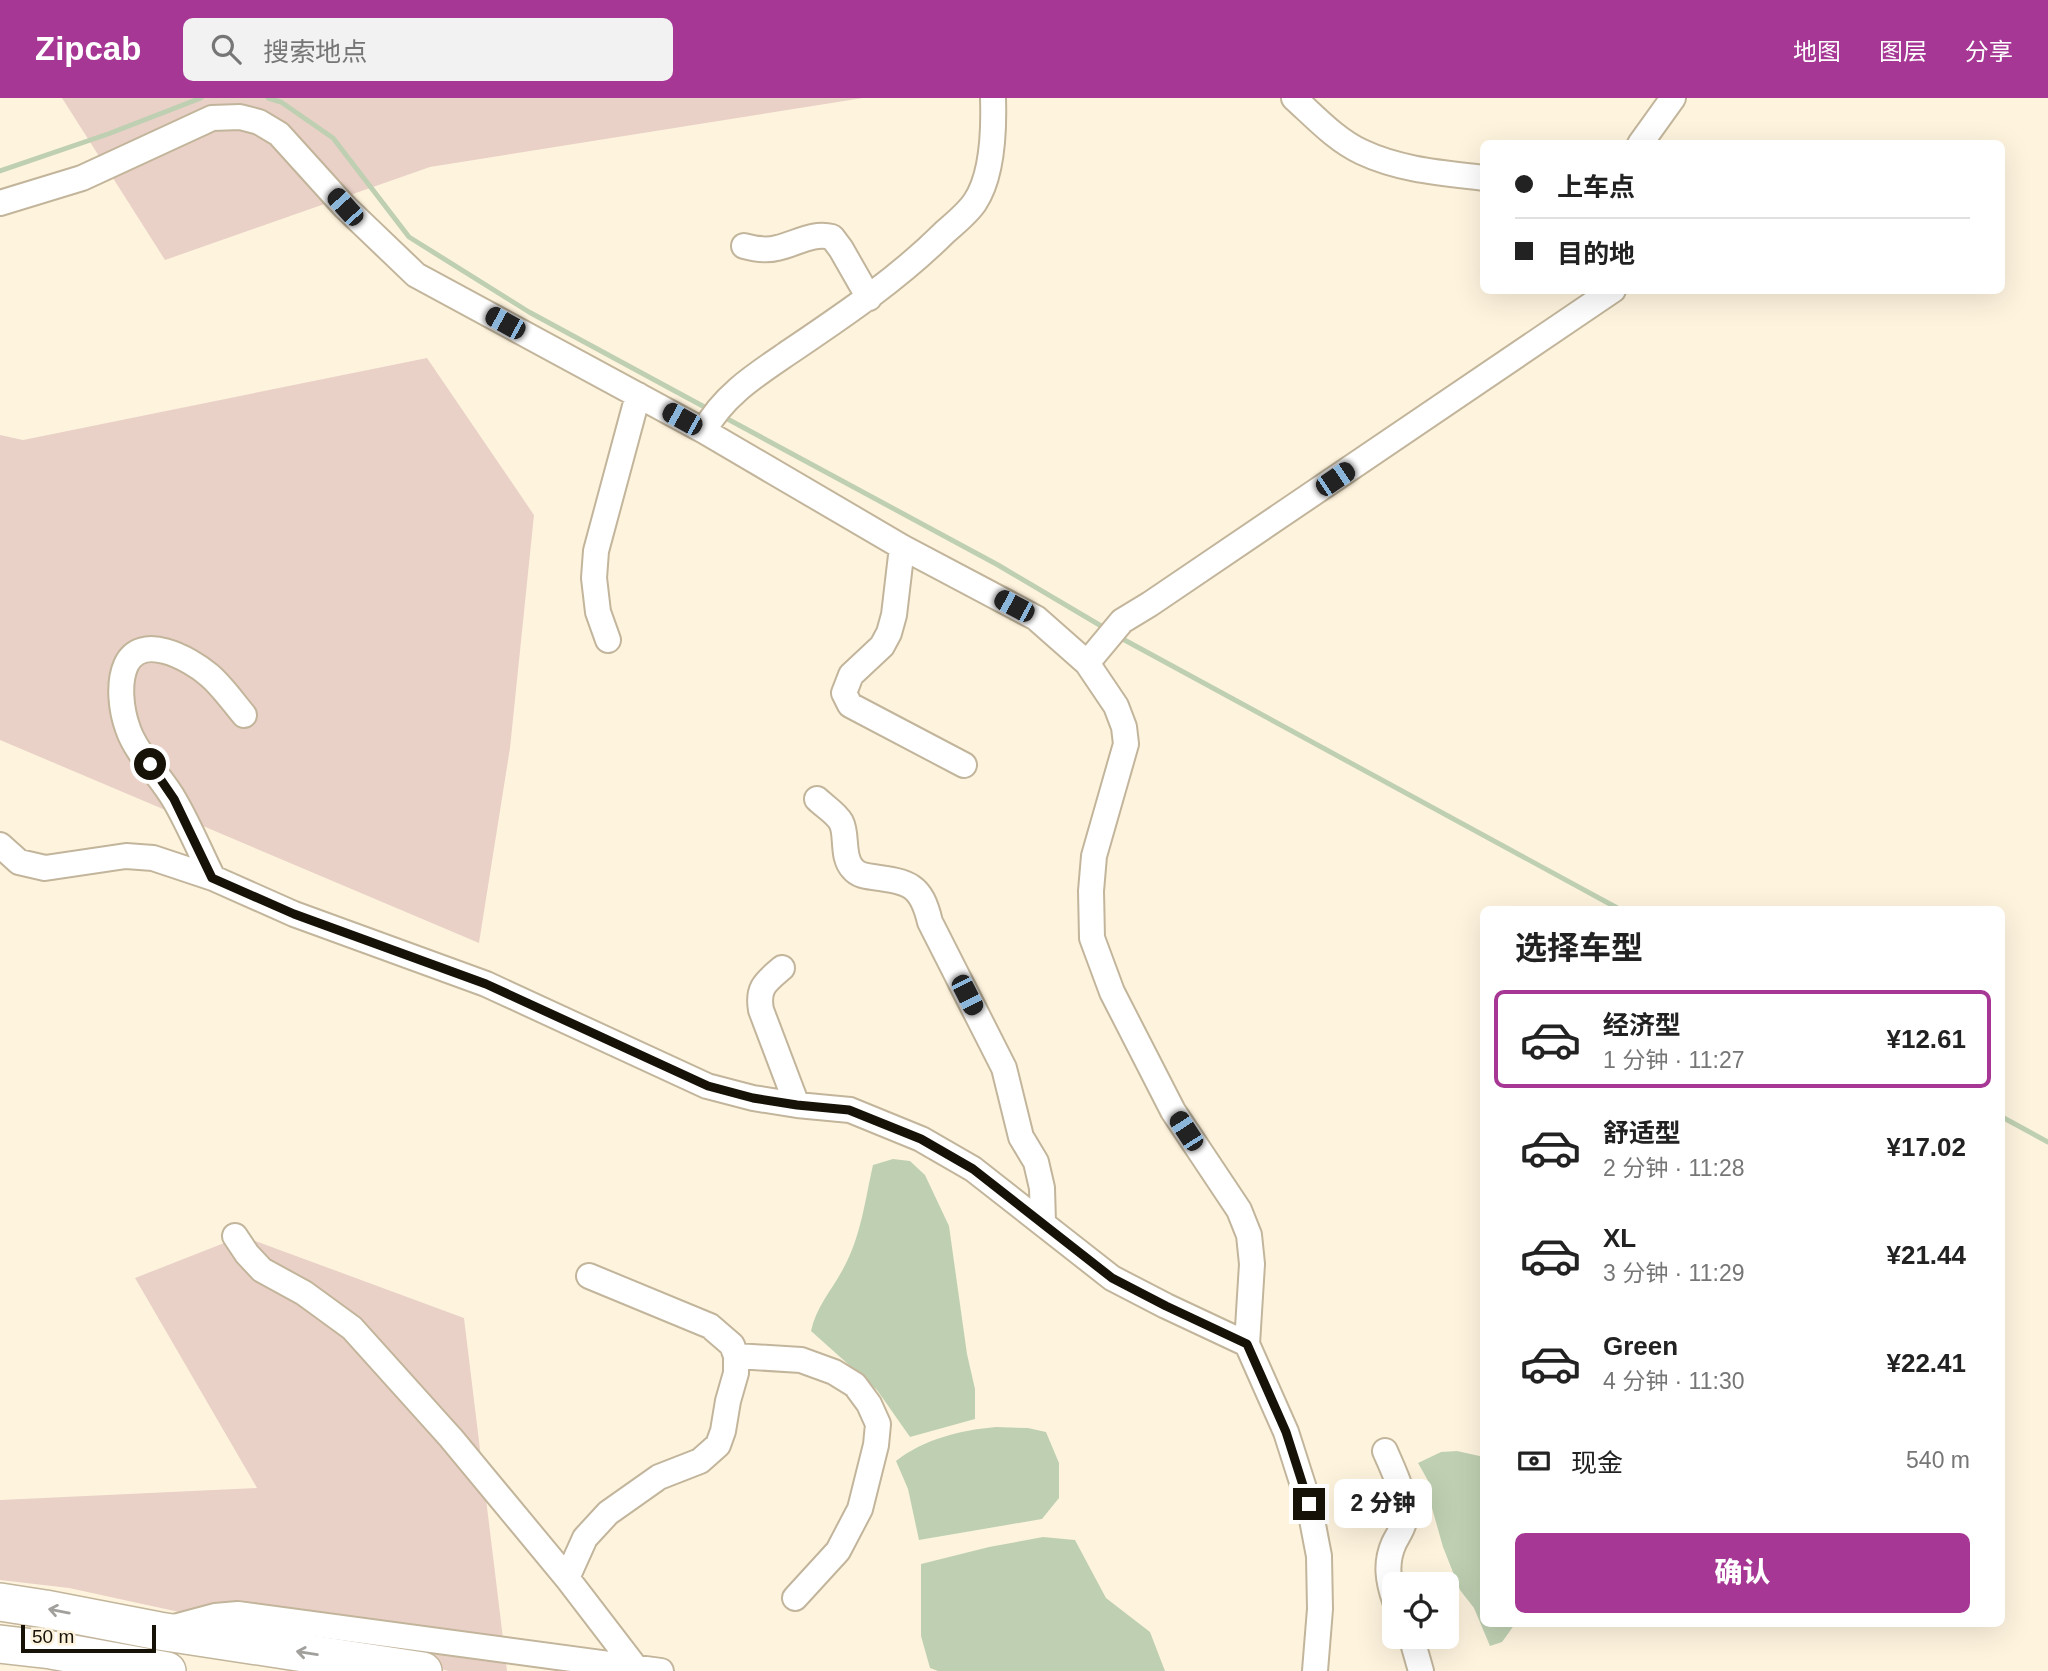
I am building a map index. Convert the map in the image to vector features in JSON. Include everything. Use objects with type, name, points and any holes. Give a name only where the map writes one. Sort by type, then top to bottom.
[{"type":"highway","points":[[0,1602],[159,1631],[423,1671]]},
{"type":"highway","points":[[0,1644],[51,1650],[167,1671]]},
{"type":"street","points":[[706,426],[726,400],[759,373],[869,298],[924,253],[975,202],[987,174],[993,127],[993,98]]},
{"type":"street","points":[[1294,98],[1333,134],[1361,152],[1396,164],[1433,172],[1480,178]]},
{"type":"street","points":[[1643,140],[1673,98]]},
{"type":"street","points":[[1,201],[82,178],[212,118],[240,117],[259,122],[279,134],[345,207],[416,275],[638,395],[706,426],[902,547],[1036,618],[1093,654],[1124,727],[1126,744],[1094,856],[1091,891],[1092,938],[1112,992],[1173,1111],[1239,1210],[1249,1235],[1252,1264],[1247,1344],[1286,1432],[1309,1504],[1319,1556],[1320,1609],[1315,1671]]},
{"type":"street","points":[[744,246],[757,249],[776,248],[815,235],[832,237],[869,298]]},
{"type":"street","points":[[1093,654],[1122,621],[1607,294]]},
{"type":"street","points":[[608,640],[598,612],[594,578],[596,551],[638,395]]},
{"type":"street","points":[[902,547],[894,615],[889,634],[882,646],[851,675],[844,693],[850,705],[964,765]]},
{"type":"street","points":[[212,878],[174,799],[128,729],[121,675],[129,658],[137,652],[148,648],[164,650],[209,675],[244,715]]},
{"type":"street","points":[[817,799],[842,823],[849,865],[854,871],[863,875],[900,880],[913,886],[925,903],[930,922],[1004,1068],[1021,1137],[1036,1163],[1042,1188],[1043,1223]]},
{"type":"street","points":[[0,845],[19,862],[46,868],[126,856],[153,858],[212,878],[294,914],[486,984],[708,1086],[753,1098],[849,1110],[921,1139],[973,1169],[1112,1278],[1247,1344]]},
{"type":"street","points":[[782,968],[762,988],[759,998],[761,1010],[797,1105]]},
{"type":"street","points":[[235,1236],[262,1270],[304,1293],[352,1328],[451,1438],[567,1578],[636,1668]]},
{"type":"street","points":[[567,1578],[585,1538],[608,1513],[659,1477],[700,1461],[718,1445],[736,1373],[736,1356],[732,1345],[710,1326],[589,1276]]},
{"type":"street","points":[[736,1356],[801,1360],[834,1372],[855,1385],[869,1404],[878,1424],[876,1445],[860,1509],[838,1551],[795,1598]]},
{"type":"street","points":[[1385,1451],[1399,1484],[1405,1521],[1393,1546],[1388,1572]]},
{"type":"street","points":[[159,1631],[215,1616],[238,1615],[661,1671]]},
{"type":"street","points":[[1414,1649],[1421,1671]]},
{"type":"shaded area","points":[[62,98],[863,98],[430,167],[165,260]]},
{"type":"shaded area","points":[[427,358],[534,515],[510,748],[479,943],[0,740],[0,435],[23,440]]},
{"type":"shaded area","points":[[893,1159],[910,1161],[925,1175],[949,1226],[967,1354],[975,1389],[975,1419],[910,1437],[877,1390],[811,1331],[820,1306],[843,1269],[854,1244],[873,1165]]},
{"type":"shaded area","points":[[242,1236],[464,1318],[507,1671],[449,1671],[69,1588],[0,1580],[0,1500],[257,1488],[135,1278]]},
{"type":"shaded area","points":[[996,1427],[1028,1428],[1046,1432],[1059,1463],[1059,1498],[1042,1519],[919,1540],[908,1489],[896,1461],[931,1441],[970,1430]]},
{"type":"shaded area","points":[[1457,1451],[1480,1456],[1480,1622],[1474,1608],[1460,1590],[1459,1572],[1453,1572],[1443,1547],[1432,1508],[1431,1486],[1418,1463],[1441,1452]]},
{"type":"shaded area","points":[[1043,1537],[1075,1540],[1106,1598],[1150,1632],[1165,1671],[938,1671],[930,1668],[921,1636],[921,1564]]},
{"type":"shaded area","points":[[1482,1627],[1513,1627],[1502,1642],[1490,1646]]},
{"type":"waterway","points":[[0,171],[201,98]]},
{"type":"waterway","points":[[268,98],[281,102],[333,138],[409,237],[529,312],[710,410]]},
{"type":"waterway","points":[[722,416],[998,565],[1108,630]]},
{"type":"waterway","points":[[1119,637],[1614,906]]},
{"type":"waterway","points":[[2005,1119],[2048,1142]]},
{"type":"route","points":[[150,764],[174,799],[212,878],[294,914],[486,984],[708,1086],[753,1098],[849,1110],[921,1139],[973,1169],[1112,1278],[1247,1344],[1286,1432],[1309,1504]]}]
